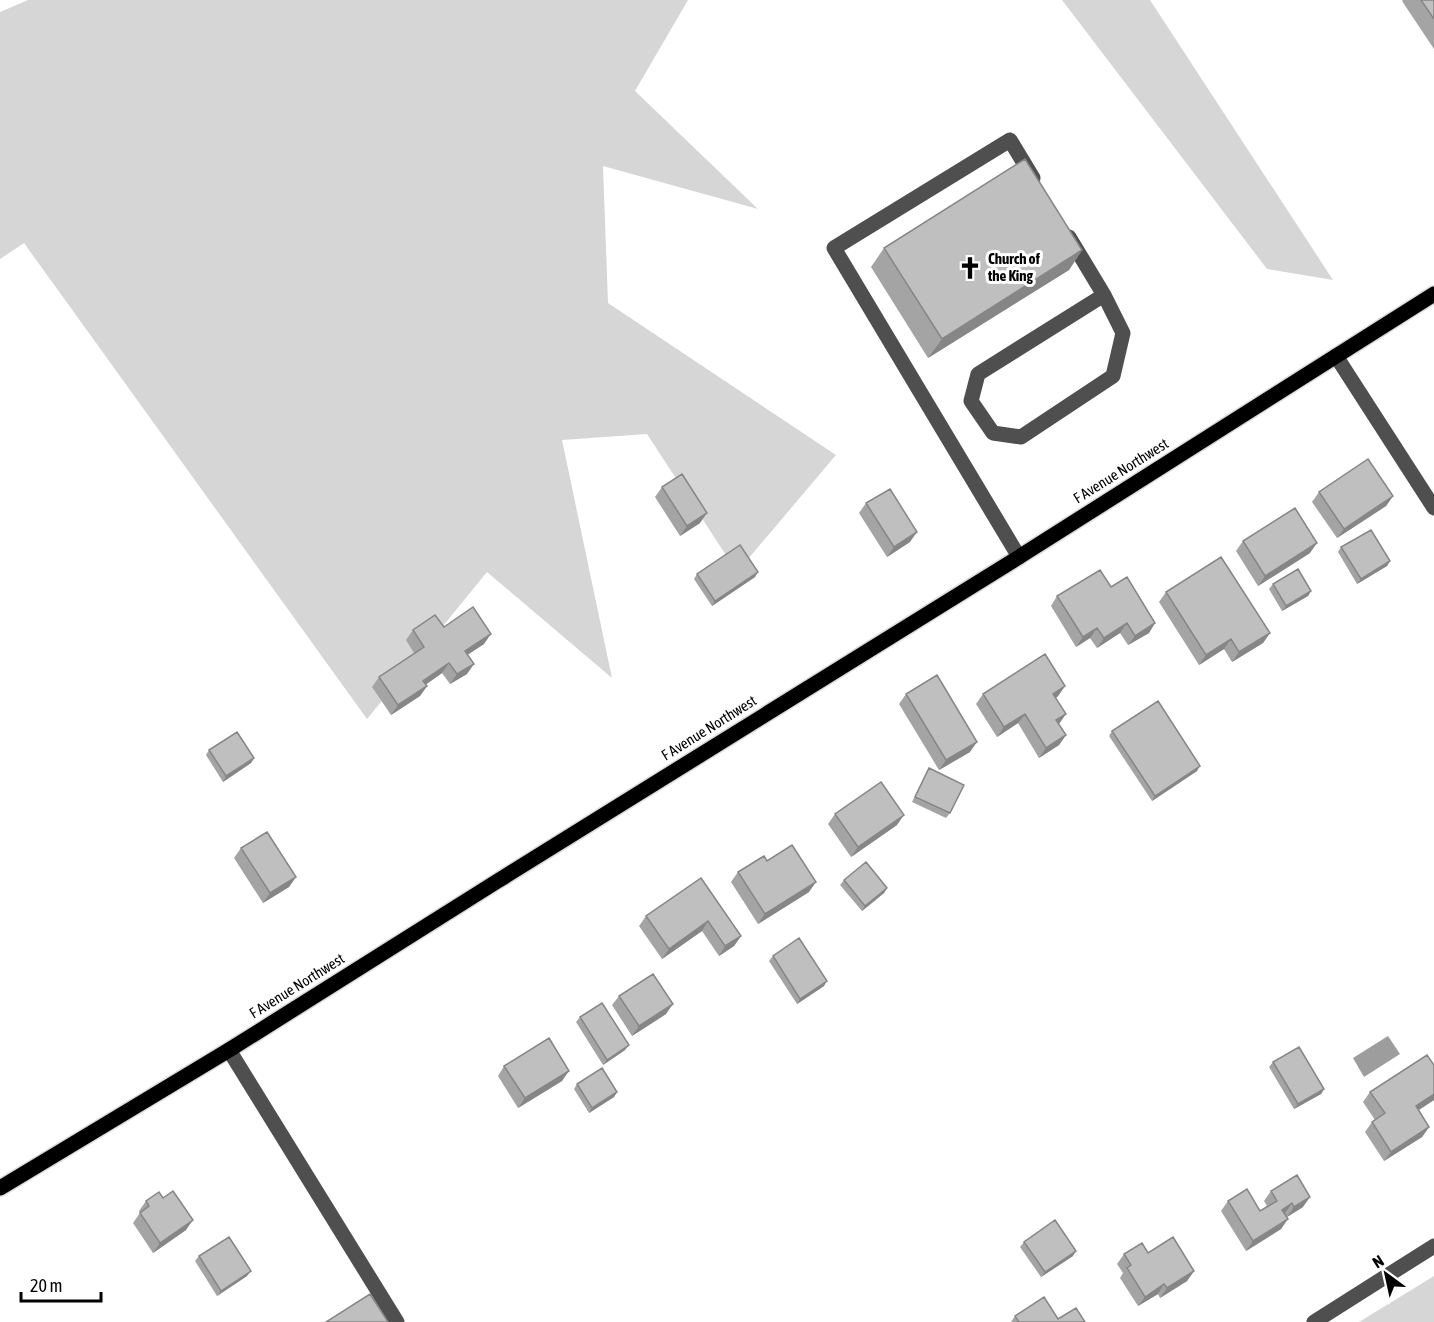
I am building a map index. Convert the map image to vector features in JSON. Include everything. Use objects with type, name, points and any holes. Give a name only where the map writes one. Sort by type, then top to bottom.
[{"type":"main road","name":"F Avenue Northwest","points":[[0,1188],[229,1050],[1019,557],[1434,294]]},
{"type":"street","points":[[1019,557],[834,248],[1010,140],[1040,189]]},
{"type":"street","points":[[1063,227],[1104,295],[1123,333],[1113,376],[1021,437],[993,432],[971,401],[978,374],[1104,295]]},
{"type":"street","points":[[1336,356],[1434,508]]},
{"type":"street","points":[[229,1050],[397,1322]]},
{"type":"street","points":[[1314,1322],[1434,1246]]},
{"type":"shaded area","points":[[28,0],[688,0],[635,91],[758,209],[603,166],[608,303],[836,455],[737,572],[647,434],[562,440],[612,678],[487,572],[367,719],[24,243],[0,259],[0,12]]},
{"type":"shaded area","points":[[1062,0],[1150,0],[1333,280],[1267,269]]},
{"type":"shaded area","points":[[1388,1036],[1400,1054],[1364,1077],[1353,1058]]},
{"type":"shaded area","points":[[1434,1276],[1434,1322],[1359,1322]]},
{"type":"building","points":[[1421,0],[1434,0],[1434,19]]},
{"type":"building","name":"Church of the King","points":[[1025,159],[1082,250],[942,339],[884,248]]},
{"type":"building","points":[[1368,459],[1393,496],[1344,529],[1319,492]]},
{"type":"building","points":[[682,474],[707,513],[687,526],[662,487]]},
{"type":"building","points":[[890,489],[917,532],[894,547],[866,503]]},
{"type":"building","points":[[1295,508],[1317,543],[1265,576],[1243,541]]},
{"type":"building","points":[[1371,530],[1390,561],[1361,579],[1341,547]]},
{"type":"building","points":[[740,545],[758,572],[715,601],[697,574]]},
{"type":"building","points":[[1221,557],[1270,633],[1239,652],[1231,639],[1206,655],[1166,592]]},
{"type":"building","points":[[1298,569],[1311,591],[1286,606],[1273,584]]},
{"type":"building","points":[[1100,570],[1111,587],[1127,577],[1155,623],[1135,636],[1127,623],[1104,638],[1097,628],[1083,637],[1057,596]]},
{"type":"building","points":[[473,607],[491,634],[465,651],[474,664],[457,674],[449,663],[423,681],[427,686],[398,705],[379,677],[424,647],[413,630],[435,615],[444,627]]},
{"type":"building","points":[[1045,654],[1065,686],[1053,694],[1066,714],[1056,720],[1066,735],[1046,748],[1025,714],[1004,727],[983,694]]},
{"type":"building","points":[[937,675],[977,742],[946,760],[906,694]]},
{"type":"building","points":[[1158,701],[1200,766],[1155,796],[1112,731]]},
{"type":"building","points":[[237,732],[254,758],[226,776],[209,750]]},
{"type":"building","points":[[929,768],[964,785],[950,813],[915,797]]},
{"type":"building","points":[[881,782],[904,815],[858,847],[835,814]]},
{"type":"building","points":[[267,832],[296,877],[270,893],[241,848]]},
{"type":"building","points":[[792,845],[816,882],[765,914],[738,872],[764,856],[767,861]]},
{"type":"building","points":[[866,862],[887,888],[865,906],[844,880]]},
{"type":"building","points":[[701,878],[741,936],[725,946],[708,921],[669,949],[646,916]]},
{"type":"building","points":[[799,938],[827,981],[800,999],[773,956]]},
{"type":"building","points":[[653,974],[673,1004],[639,1026],[619,996]]},
{"type":"building","points":[[602,1003],[629,1045],[607,1060],[580,1017]]},
{"type":"building","points":[[549,1038],[569,1071],[525,1098],[504,1066]]},
{"type":"building","points":[[1299,1047],[1324,1089],[1298,1104],[1273,1062]]},
{"type":"building","points":[[1427,1055],[1434,1065],[1434,1094],[1416,1106],[1429,1127],[1391,1152],[1372,1122],[1385,1113],[1370,1092]]},
{"type":"building","points":[[602,1068],[617,1092],[592,1108],[577,1084]]},
{"type":"building","points":[[1297,1175],[1310,1197],[1294,1207],[1292,1203],[1282,1210],[1288,1219],[1253,1241],[1228,1201],[1247,1189],[1260,1211],[1277,1201],[1271,1191]]},
{"type":"building","points":[[173,1191],[193,1220],[160,1243],[140,1213],[149,1206],[146,1201],[159,1192],[163,1198]]},
{"type":"building","points":[[1055,1220],[1076,1251],[1045,1272],[1024,1242]]},
{"type":"building","points":[[229,1237],[251,1271],[221,1291],[199,1256]]},
{"type":"building","points":[[1173,1237],[1194,1271],[1167,1288],[1164,1284],[1145,1297],[1127,1268],[1131,1265],[1124,1254],[1142,1243],[1148,1253]]},
{"type":"building","points":[[370,1294],[388,1322],[326,1322]]},
{"type":"building","points":[[1044,1297],[1058,1319],[1076,1308],[1085,1322],[1019,1322],[1015,1316]]},
{"type":"place","name":"Church of the King","points":[[970,268]]}]
